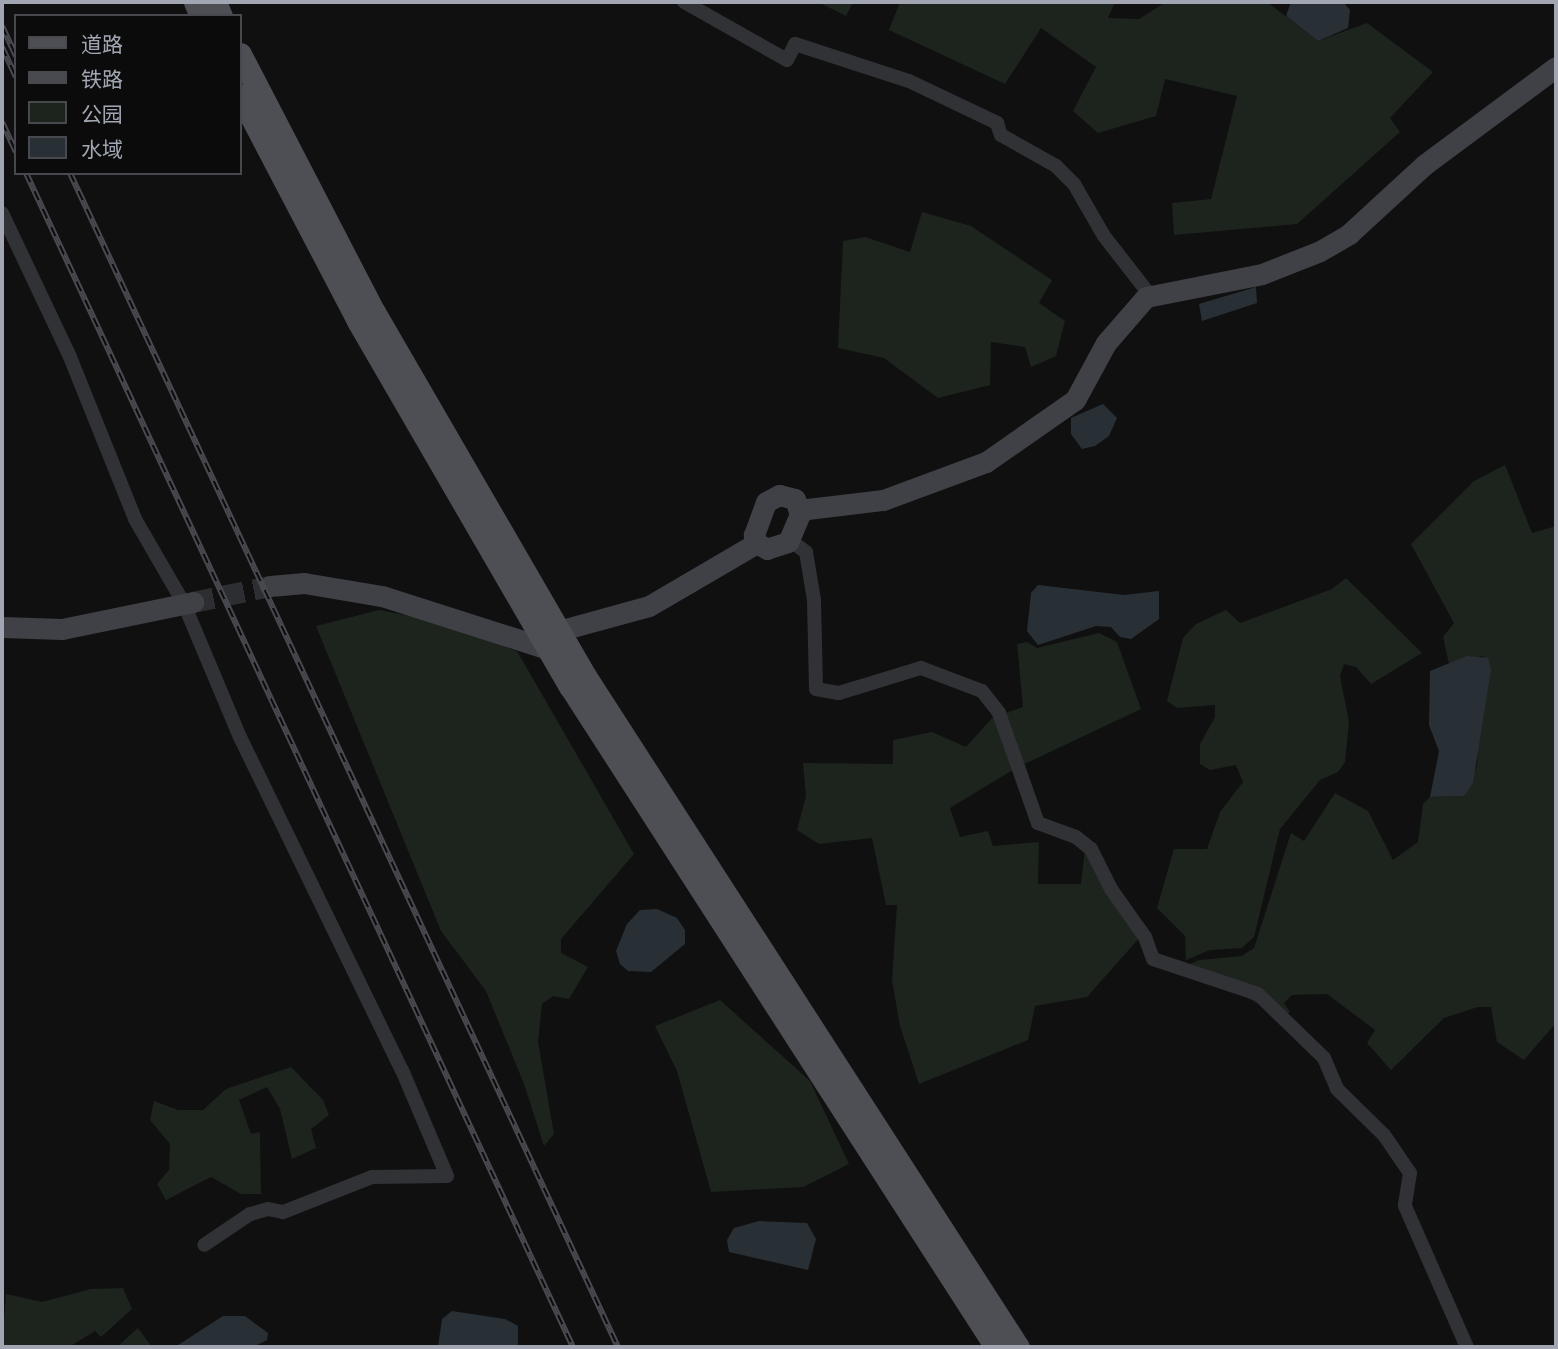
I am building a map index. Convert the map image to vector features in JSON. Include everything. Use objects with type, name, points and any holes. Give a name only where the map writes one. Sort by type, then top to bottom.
[{"type":"main road","points":[[242,58],[368,302],[640,800],[996,1347]]},
{"type":"main road","points":[[242,99],[358,321],[553,640],[655,790],[1018,1347]]},
{"type":"street","points":[[684,2],[787,60],[795,44],[909,80],[997,123],[1001,135],[1056,166],[1074,184],[1110,245],[1150,295]]},
{"type":"street","points":[[799,510],[883,500],[986,461],[1075,400],[1106,343],[1150,295],[1262,274],[1320,251],[1349,233],[1424,165],[1556,67]]},
{"type":"street","points":[[2,213],[70,356],[135,519],[188,603],[240,737],[402,1070],[447,1175],[372,1177],[283,1212],[268,1209],[250,1214],[204,1245]]},
{"type":"street","points":[[270,586],[304,583],[382,596],[553,640],[649,606],[757,543],[775,549],[790,540],[799,510],[795,499],[779,495],[769,499],[754,535],[757,543]]},
{"type":"street","points":[[790,540],[806,552],[814,600],[816,689],[839,692],[921,668],[982,691],[999,713],[1038,823],[1076,837],[1091,849],[1111,889],[1145,937],[1153,960],[1258,994],[1324,1058],[1337,1089],[1384,1135],[1410,1173],[1405,1206],[1467,1347]]},
{"type":"street","points":[[2,627],[62,629],[188,603]]},
{"type":"green space","points":[[818,2],[853,2],[846,16]]},
{"type":"green space","points":[[900,2],[1115,2],[1108,18],[1139,19],[1166,2],[1267,2],[1318,41],[1367,23],[1433,72],[1390,118],[1400,132],[1297,224],[1174,235],[1172,203],[1211,199],[1237,96],[1165,79],[1156,116],[1098,133],[1073,111],[1096,67],[1041,28],[1005,84],[889,30]]},
{"type":"green space","points":[[922,212],[971,226],[1052,280],[1039,303],[1065,321],[1056,356],[1031,367],[1025,347],[991,342],[990,385],[938,398],[884,358],[838,348],[843,241],[865,237],[910,252]]},
{"type":"green space","points":[[1505,465],[1532,533],[1556,526],[1556,1023],[1524,1060],[1497,1042],[1491,1007],[1478,1007],[1444,1018],[1391,1070],[1367,1043],[1375,1030],[1327,994],[1292,995],[1284,1003],[1290,1012],[1282,1017],[1188,965],[1199,960],[1242,956],[1254,948],[1291,833],[1304,841],[1335,793],[1368,811],[1393,860],[1418,842],[1423,804],[1430,797],[1464,796],[1477,766],[1483,656],[1449,664],[1443,637],[1454,623],[1411,544],[1474,481]]},
{"type":"green space","points":[[1346,578],[1422,653],[1371,684],[1356,667],[1344,664],[1340,676],[1349,722],[1345,762],[1338,772],[1320,780],[1280,829],[1254,937],[1242,948],[1210,950],[1186,960],[1185,936],[1157,908],[1174,849],[1207,849],[1220,812],[1243,782],[1236,765],[1210,770],[1200,764],[1200,744],[1215,717],[1215,705],[1177,708],[1167,701],[1183,638],[1196,624],[1226,610],[1240,623],[1332,589]]},
{"type":"green space","points":[[379,610],[420,618],[517,651],[634,854],[561,939],[561,953],[588,967],[569,999],[553,996],[542,1004],[538,1042],[554,1134],[544,1146],[524,1084],[486,991],[441,931],[316,626]]},
{"type":"green space","points":[[1099,633],[1117,642],[1141,709],[1016,768],[950,808],[960,837],[988,831],[993,846],[1039,842],[1038,884],[1081,884],[1085,848],[1141,936],[1087,997],[1035,1006],[1028,1040],[919,1084],[900,1026],[892,980],[897,905],[886,905],[872,838],[819,844],[797,830],[806,796],[803,763],[893,764],[893,740],[932,732],[966,747],[993,717],[1023,707],[1017,644],[1027,642],[1037,648]]},
{"type":"green space","points":[[720,1000],[810,1081],[849,1164],[803,1187],[711,1192],[677,1071],[655,1026]]},
{"type":"green space","points":[[291,1067],[323,1100],[329,1115],[311,1129],[316,1148],[292,1159],[280,1109],[267,1087],[239,1100],[251,1134],[260,1132],[261,1194],[241,1194],[211,1177],[166,1200],[157,1184],[169,1170],[170,1144],[150,1120],[154,1101],[178,1110],[203,1110],[226,1089]]},
{"type":"green space","points":[[123,1288],[132,1309],[101,1337],[95,1331],[69,1347],[2,1347],[6,1294],[42,1302],[91,1289]]},
{"type":"green space","points":[[138,1328],[152,1347],[118,1346]]},
{"type":"water","points":[[1291,2],[1343,2],[1350,10],[1348,28],[1318,41],[1286,16]]},
{"type":"water","points":[[1256,287],[1257,303],[1202,321],[1199,304]]},
{"type":"water","points":[[1103,404],[1117,418],[1109,436],[1095,446],[1082,449],[1071,434],[1071,418]]},
{"type":"water","points":[[1038,585],[1124,595],[1159,591],[1159,619],[1131,639],[1120,637],[1111,627],[1096,626],[1038,645],[1027,631],[1031,593]]},
{"type":"water","points":[[1467,656],[1488,658],[1491,669],[1473,783],[1464,796],[1430,797],[1439,751],[1429,725],[1430,671]]},
{"type":"water","points":[[657,909],[677,918],[685,930],[685,944],[651,972],[628,971],[620,964],[616,951],[627,924],[640,910]]},
{"type":"water","points":[[759,1221],[807,1223],[816,1239],[808,1270],[729,1252],[727,1240],[734,1228]]},
{"type":"water","points":[[452,1311],[505,1319],[518,1326],[518,1347],[438,1347],[442,1319]]},
{"type":"water","points":[[223,1316],[245,1316],[268,1333],[267,1340],[253,1347],[175,1347]]},
{"type":"tunnel","points":[[193,602],[270,586]]},
{"type":"railway","points":[[2,26],[14,52]]},
{"type":"railway","points":[[2,47],[14,73]]},
{"type":"railway","points":[[2,122],[14,148]]},
{"type":"railway","points":[[27,175],[573,1347]]},
{"type":"railway","points":[[71,175],[618,1347]]}]
